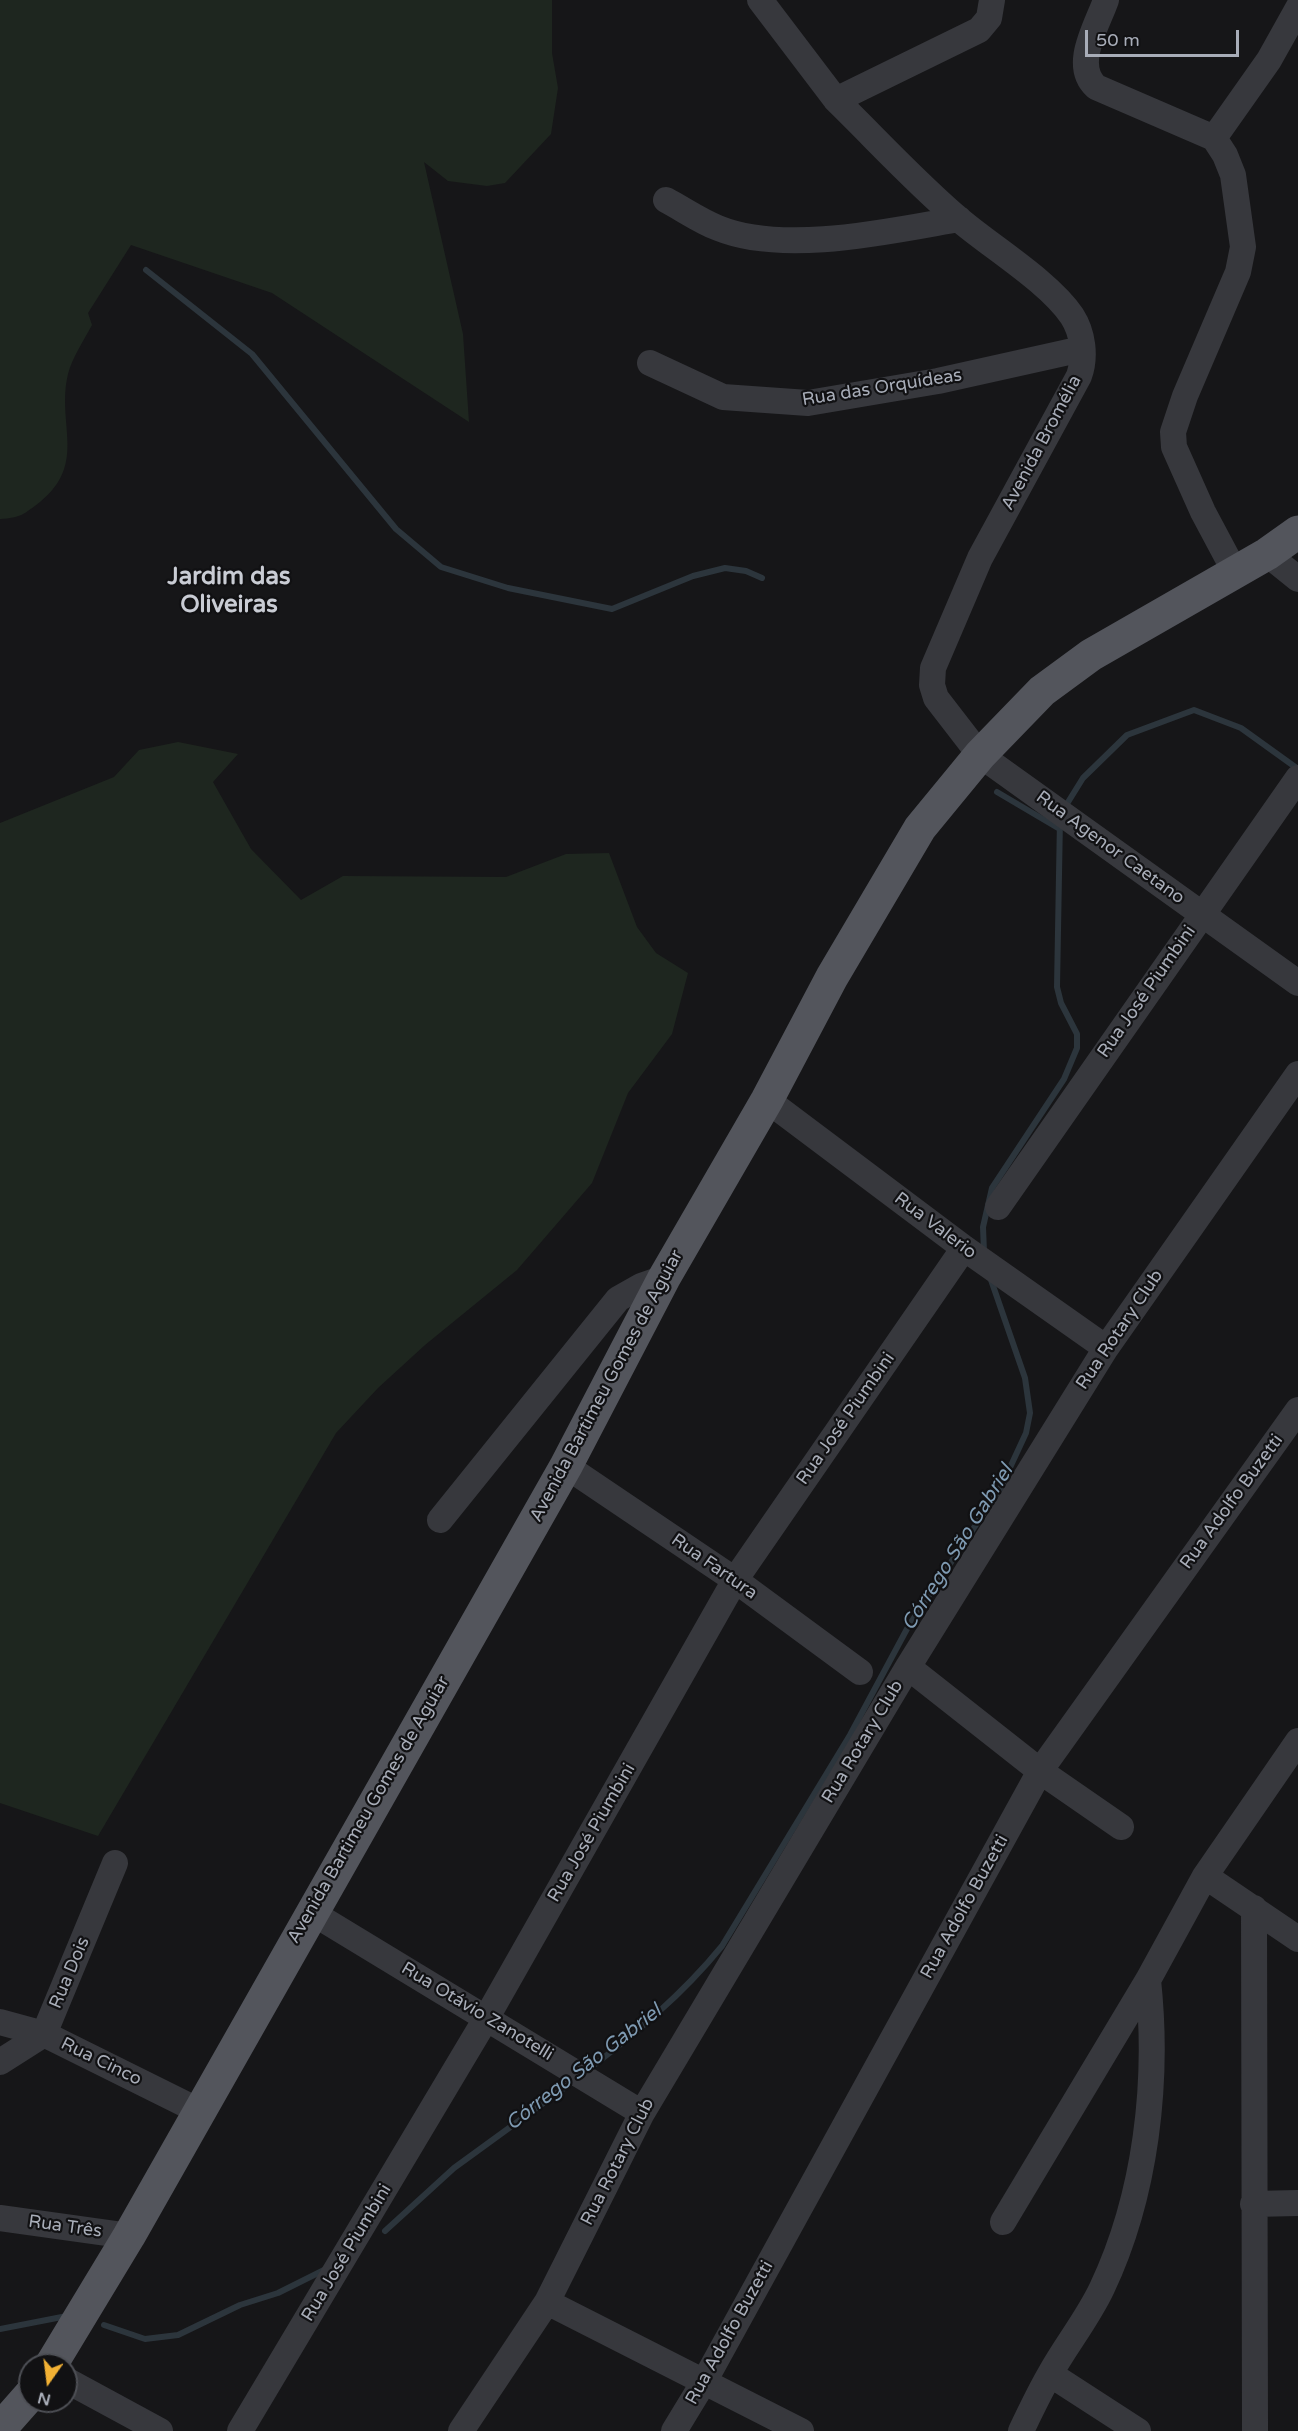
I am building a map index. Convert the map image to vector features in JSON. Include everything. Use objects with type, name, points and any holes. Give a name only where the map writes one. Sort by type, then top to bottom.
[{"type":"main road","name":"Avenida Bartimeu Gomes de Aguiar","points":[[64,2353],[311,1912],[566,1466],[664,1278],[767,1100],[832,977],[920,828],[980,755],[1042,691],[1090,655],[1267,554],[1298,532]]},
{"type":"main road","points":[[0,2429],[18,2409]]},
{"type":"street","name":"Avenida Bromélia","points":[[760,0],[836,100],[959,219],[1049,291],[1078,328],[1084,362],[1079,376],[980,558],[933,668],[932,684],[936,698],[980,755]]},
{"type":"street","points":[[1106,0],[1086,55],[1084,71],[1088,80],[1096,87],[1214,138],[1225,154],[1233,175],[1244,247],[1238,272],[1185,396],[1173,432],[1174,447],[1193,490],[1235,572]]},
{"type":"street","points":[[836,100],[980,30],[989,18],[992,3]]},
{"type":"street","points":[[1214,138],[1269,60],[1298,8]]},
{"type":"street","points":[[666,200],[719,228],[769,240],[856,236],[959,219]]},
{"type":"street","name":"Rua das Orquídeas","points":[[651,363],[723,397],[808,404],[938,381],[1082,349]]},
{"type":"street","points":[[1267,554],[1298,579]]},
{"type":"street","name":"Rua Agenor Caetano","points":[[980,755],[1298,983]]},
{"type":"street","name":"Rua José Piumbini","points":[[998,1207],[1294,783]]},
{"type":"street","name":"Rua Rotary Club","points":[[461,2431],[547,2302],[642,2113],[908,1667],[1106,1348],[1298,1074]]},
{"type":"street","name":"Rua Valerio","points":[[767,1100],[976,1256],[1106,1348]]},
{"type":"street","name":"Rua José Piumbini","points":[[240,2431],[487,2017],[735,1580],[976,1256]]},
{"type":"street","points":[[440,1520],[618,1299],[641,1286],[664,1278]]},
{"type":"street","name":"Rua Adolfo Buzetti","points":[[674,2431],[705,2380],[1040,1771],[1298,1410]]},
{"type":"street","name":"Rua Fartura","points":[[566,1466],[735,1580],[860,1672]]},
{"type":"street","points":[[908,1667],[1040,1771],[1121,1827]]},
{"type":"street","points":[[1003,2222],[1148,1980],[1205,1876],[1298,1741]]},
{"type":"street","name":"Rua Dois","points":[[44,2034],[115,1863]]},
{"type":"street","points":[[1205,1876],[1298,1939]]},
{"type":"street","points":[[1254,1908],[1252,2204],[1255,2431]]},
{"type":"street","name":"Rua Otávio Zanotelli","points":[[311,1912],[642,2113]]},
{"type":"street","points":[[1021,2431],[1050,2374],[1101,2291],[1121,2244],[1131,2209],[1147,2121],[1153,2026],[1148,1980]]},
{"type":"street","name":"Rua Cinco","points":[[0,2022],[44,2034],[200,2111]]},
{"type":"street","points":[[0,2062],[44,2034]]},
{"type":"street","points":[[1252,2204],[1298,2204]]},
{"type":"street","name":"Rua Três","points":[[0,2218],[129,2236]]},
{"type":"street","points":[[547,2302],[705,2380],[801,2431]]},
{"type":"street","points":[[78,2367],[160,2431]]},
{"type":"street","points":[[1050,2374],[1138,2431]]},
{"type":"shaded area","points":[[0,0],[552,0],[552,53],[558,88],[551,134],[505,183],[487,186],[448,181],[424,162],[463,334],[469,422],[272,293],[131,245],[88,313],[92,325],[75,355],[68,374],[65,410],[68,442],[63,473],[54,487],[30,510],[13,518],[0,519]]},
{"type":"shaded area","points":[[178,742],[238,754],[213,782],[251,849],[301,900],[343,876],[506,877],[566,854],[609,853],[637,927],[656,953],[688,973],[672,1034],[628,1093],[592,1183],[517,1270],[425,1345],[378,1388],[336,1433],[98,1836],[0,1803],[0,823],[114,777],[139,750]]},
{"type":"waterway","points":[[146,270],[252,354],[396,529],[441,567],[508,588],[612,609],[693,576],[725,568],[746,571],[762,578]]},
{"type":"waterway","name":"Córrego São Gabriel","points":[[1065,807],[1083,778],[1127,735],[1194,710],[1241,728],[1298,769]]},
{"type":"waterway","points":[[997,792],[1058,828]]},
{"type":"waterway","name":"Córrego São Gabriel","points":[[984,1252],[983,1227],[992,1188],[1064,1079],[1077,1048],[1077,1034],[1061,1003],[1057,987],[1060,819]]},
{"type":"waterway","name":"Córrego São Gabriel","points":[[585,2072],[657,2013],[691,1981],[722,1946],[850,1735],[908,1627],[1001,1487],[1026,1433],[1030,1413],[1025,1378],[990,1277]]},
{"type":"waterway","name":"Córrego São Gabriel","points":[[385,2231],[454,2168],[575,2080]]},
{"type":"waterway","name":"Córrego São Gabriel","points":[[104,2325],[145,2339],[178,2335],[240,2305],[278,2293],[324,2270]]},
{"type":"waterway","name":"Córrego São Gabriel","points":[[0,2329],[67,2316]]},
{"type":"district","name":"Jardim das Oliveiras","points":[[229,592]]}]
